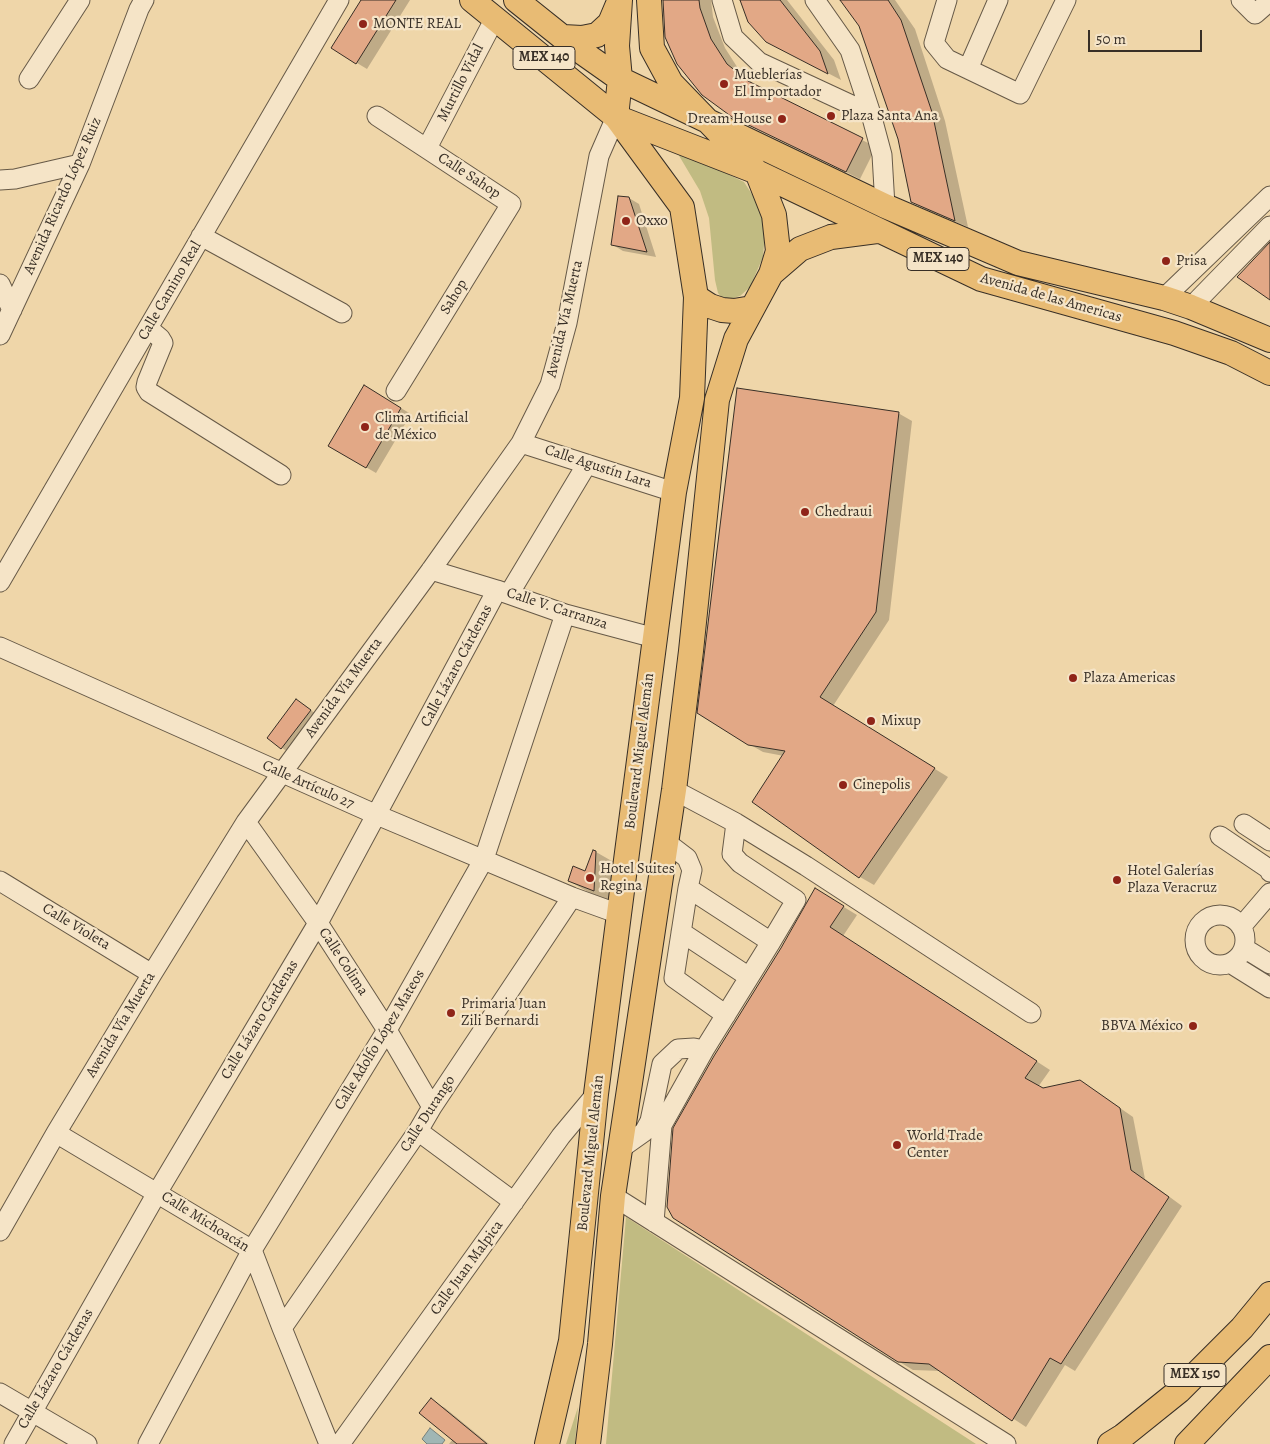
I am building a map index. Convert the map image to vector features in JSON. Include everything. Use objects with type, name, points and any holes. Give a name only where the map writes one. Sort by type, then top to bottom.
[{"type":"main road","name":"MEX 140","points":[[472,0],[616,117]]},
{"type":"main road","name":"MEX 140","points":[[516,0],[620,79],[705,120]]},
{"type":"main road","points":[[563,37],[582,38],[597,36],[610,23],[620,0]]},
{"type":"main road","points":[[616,117],[620,79],[617,46],[620,0]]},
{"type":"main road","name":"Boulevard Miguel Alemán","points":[[588,1444],[600,1344],[613,1196],[674,790],[691,651],[717,400],[736,339],[771,274],[778,251],[774,215],[757,172],[671,83],[652,48],[648,0]]},
{"type":"main road","name":"Boulevard Miguel Alemán","points":[[547,1444],[571,1341],[596,1094],[619,914],[674,492],[692,398],[696,296],[682,206],[616,117]]},
{"type":"main road","name":"Avenida de las Americas","points":[[616,117],[757,172],[877,231],[981,279],[1174,333],[1231,353],[1270,373]]},
{"type":"main road","name":"Avenida de las Americas","points":[[705,120],[884,206],[1018,263],[1164,298],[1191,307],[1270,340]]},
{"type":"main road","points":[[842,213],[852,190]]},
{"type":"main road","points":[[771,274],[800,249],[831,236],[877,231]]},
{"type":"main road","points":[[696,296],[710,306],[722,310],[734,311],[752,308]]},
{"type":"main road","name":"MEX 150","points":[[1110,1444],[1123,1436],[1179,1390],[1242,1328],[1270,1294]]},
{"type":"main road","name":"MEX 150","points":[[1192,1443],[1270,1356]]},
{"type":"street","points":[[28,80],[80,0]]},
{"type":"street","name":"Calle Camino Real","points":[[0,582],[339,0]]},
{"type":"street","points":[[722,0],[733,37],[759,62],[871,114]]},
{"type":"street","points":[[815,0],[850,50],[882,155],[884,206]]},
{"type":"street","points":[[947,0],[934,42],[948,60],[1020,94],[1066,0]]},
{"type":"street","points":[[968,70],[998,0]]},
{"type":"street","points":[[1241,0],[1255,14],[1270,1]]},
{"type":"street","name":"Avenida Ricardo López Ruiz","points":[[0,335],[80,164],[136,3]]},
{"type":"street","name":"Murtillo Vidal","points":[[427,148],[495,18]]},
{"type":"street","name":"Calle Sahop","points":[[377,116],[511,204]]},
{"type":"street","name":"Avenida Vía Muerta","points":[[0,1231],[56,1133],[246,822],[431,570],[521,443],[550,384],[567,323],[599,156],[616,117]]},
{"type":"street","points":[[0,180],[80,164]]},
{"type":"street","points":[[1164,298],[1270,196]]},
{"type":"street","name":"Sahop","points":[[396,391],[511,204]]},
{"type":"street","points":[[1191,307],[1270,226]]},
{"type":"street","points":[[201,236],[342,313]]},
{"type":"street","points":[[0,284],[12,310]]},
{"type":"street","points":[[148,328],[163,343],[147,382],[146,387],[149,392],[281,475]]},
{"type":"street","name":"Calle Agustín Lara","points":[[521,443],[674,492]]},
{"type":"street","name":"Calle Lázaro Cárdenas","points":[[14,1444],[157,1193],[318,923],[503,592],[587,464]]},
{"type":"street","name":"Calle V. Carranza","points":[[431,570],[503,592],[565,614],[655,638]]},
{"type":"street","name":"Calle Adolfo López Mateos","points":[[148,1444],[252,1250],[388,1030],[484,859],[565,614]]},
{"type":"street","name":"Calle Artículo 27","points":[[0,647],[377,815],[572,897],[619,914]]},
{"type":"street","points":[[674,790],[736,823],[806,866],[1031,1013]]},
{"type":"street","name":"Calle Colima","points":[[246,822],[318,923],[388,1030],[432,1107]]},
{"type":"street","points":[[654,1222],[662,1125],[704,1050],[796,900],[740,863],[732,854],[736,823]]},
{"type":"street","points":[[1244,824],[1270,841]]},
{"type":"street","points":[[1220,836],[1269,869],[1270,872]]},
{"type":"street","points":[[666,842],[687,858],[692,870],[674,978],[726,1015]]},
{"type":"street","name":"Calle Violeta","points":[[0,881],[152,974]]},
{"type":"street","points":[[688,888],[771,942]]},
{"type":"street","points":[[1242,927],[1270,893]]},
{"type":"street","name":"Calle Durango","points":[[282,1328],[418,1131],[572,897]]},
{"type":"street","points":[[1217,915],[1231,917],[1242,927],[1244,948],[1241,954],[1230,963],[1216,965],[1203,959],[1196,947],[1196,933],[1204,921],[1217,915]]},
{"type":"street","points":[[681,932],[748,977]]},
{"type":"street","points":[[1244,948],[1270,964]]},
{"type":"street","points":[[1230,963],[1270,988]]},
{"type":"street","points":[[620,1149],[644,1132],[650,1121],[662,1064],[678,1049],[694,1048],[704,1050]]},
{"type":"street","name":"Calle Juan Malpica","points":[[340,1444],[561,1136],[596,1094]]},
{"type":"street","points":[[418,1131],[514,1202]]},
{"type":"street","name":"Calle Michoacán","points":[[56,1133],[252,1250],[329,1444]]},
{"type":"street","points":[[613,1196],[1006,1444]]},
{"type":"street","points":[[0,1393],[87,1444]]},
{"type":"shaded area","points":[[680,151],[744,182],[757,202],[765,232],[763,257],[750,287],[740,296],[727,300],[718,293],[709,218],[700,191],[678,154]]},
{"type":"shaded area","points":[[626,1217],[976,1444],[606,1444]]},
{"type":"shaded area","points":[[578,1407],[575,1444],[566,1444]]},
{"type":"water","points":[[430,1428],[445,1440],[442,1444],[427,1444],[422,1439]]},
{"type":"building","name":"MONTE REAL","points":[[361,0],[396,0],[356,64],[331,48]]},
{"type":"building","points":[[663,0],[699,0],[711,39],[727,64],[748,81],[863,138],[846,172],[732,117],[702,95],[677,64],[665,37]]},
{"type":"building","points":[[740,0],[780,0],[820,51],[828,74],[766,42],[748,22]]},
{"type":"building","points":[[840,0],[888,0],[901,20],[932,112],[955,221],[911,202],[898,139],[859,26]]},
{"type":"building","name":"Oxxo","points":[[618,196],[629,197],[647,252],[611,245]]},
{"type":"building","points":[[1270,242],[1270,300],[1237,277]]},
{"type":"building","name":"Clima Artificial de México","points":[[364,385],[401,408],[366,468],[328,446]]},
{"type":"building","name":"Chedraui","points":[[737,388],[899,412],[876,612],[820,697],[935,768],[859,878],[752,802],[785,751],[748,745],[697,713]]},
{"type":"building","points":[[296,699],[311,710],[281,749],[267,738]]},
{"type":"building","points":[[593,850],[596,851],[594,891],[568,881],[573,866],[585,871]]},
{"type":"building","name":"World Trade Center","points":[[815,888],[844,906],[830,927],[1037,1061],[1025,1078],[1043,1088],[1080,1080],[1120,1108],[1131,1170],[1169,1197],[1061,1364],[1050,1358],[1012,1421],[929,1364],[898,1362],[673,1218],[667,1207],[673,1128]]},
{"type":"building","points":[[431,1398],[487,1444],[457,1444],[419,1413]]},
{"type":"place","name":"MONTE REAL","points":[[363,24]]},
{"type":"place","name":"Mueblerías El Importador","points":[[724,84]]},
{"type":"place","name":"Plaza Santa Ana","points":[[831,116]]},
{"type":"place","name":"Dream House","points":[[782,119]]},
{"type":"place","name":"Oxxo","points":[[626,221]]},
{"type":"place","name":"Prisa","points":[[1166,261]]},
{"type":"place","name":"Clima Artificial de México","points":[[365,427]]},
{"type":"place","name":"Chedraui","points":[[805,512]]},
{"type":"place","name":"Plaza Americas","points":[[1073,678]]},
{"type":"place","name":"Mixup","points":[[871,721]]},
{"type":"place","name":"Cinepolis","points":[[843,785]]},
{"type":"place","name":"Hotel Suites Regina","points":[[590,878]]},
{"type":"place","name":"Hotel Galerías Plaza Veracruz","points":[[1117,880]]},
{"type":"place","name":"Primaria Juan Zili Bernardi","points":[[451,1013]]},
{"type":"place","name":"BBVA México","points":[[1193,1026]]},
{"type":"place","name":"World Trade Center","points":[[897,1145]]}]
